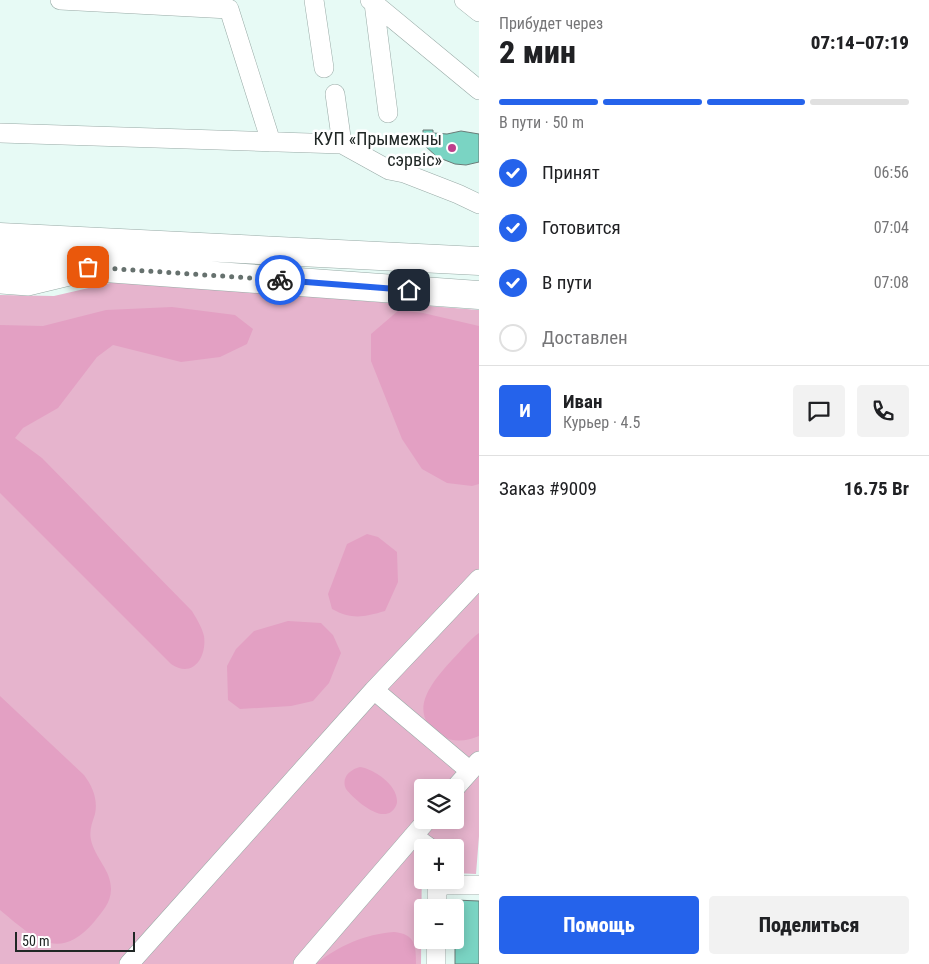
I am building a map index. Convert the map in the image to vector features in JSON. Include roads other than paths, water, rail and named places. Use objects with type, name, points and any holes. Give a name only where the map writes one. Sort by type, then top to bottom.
[{"type":"highway","points":[[0,237],[479,261]]},
{"type":"highway","points":[[356,286],[359,254]]},
{"type":"highway","points":[[0,262],[479,294]]},
{"type":"street","points":[[60,0],[229,9],[271,142]]},
{"type":"street","points":[[314,0],[324,68]]},
{"type":"street","points":[[464,0],[479,12]]},
{"type":"street","points":[[372,2],[479,90]]},
{"type":"street","points":[[372,2],[388,113]]},
{"type":"street","points":[[335,94],[342,144]]},
{"type":"street","points":[[0,133],[342,144],[389,170],[396,178],[461,203],[479,215]]},
{"type":"street","points":[[389,170],[400,171],[479,204]]},
{"type":"street","points":[[0,284],[28,286],[105,268]]},
{"type":"street","points":[[129,964],[374,690],[479,579]]},
{"type":"street","points":[[374,690],[475,766],[463,779]]},
{"type":"street","points":[[303,964],[419,829]]},
{"type":"street","points":[[413,836],[417,839]]},
{"type":"street","points":[[464,884],[479,885]]},
{"type":"street","points":[[436,949],[436,964]]},
{"type":"place","name":"КУП «Прымежны сэрвіс»","points":[[452,148]]}]
